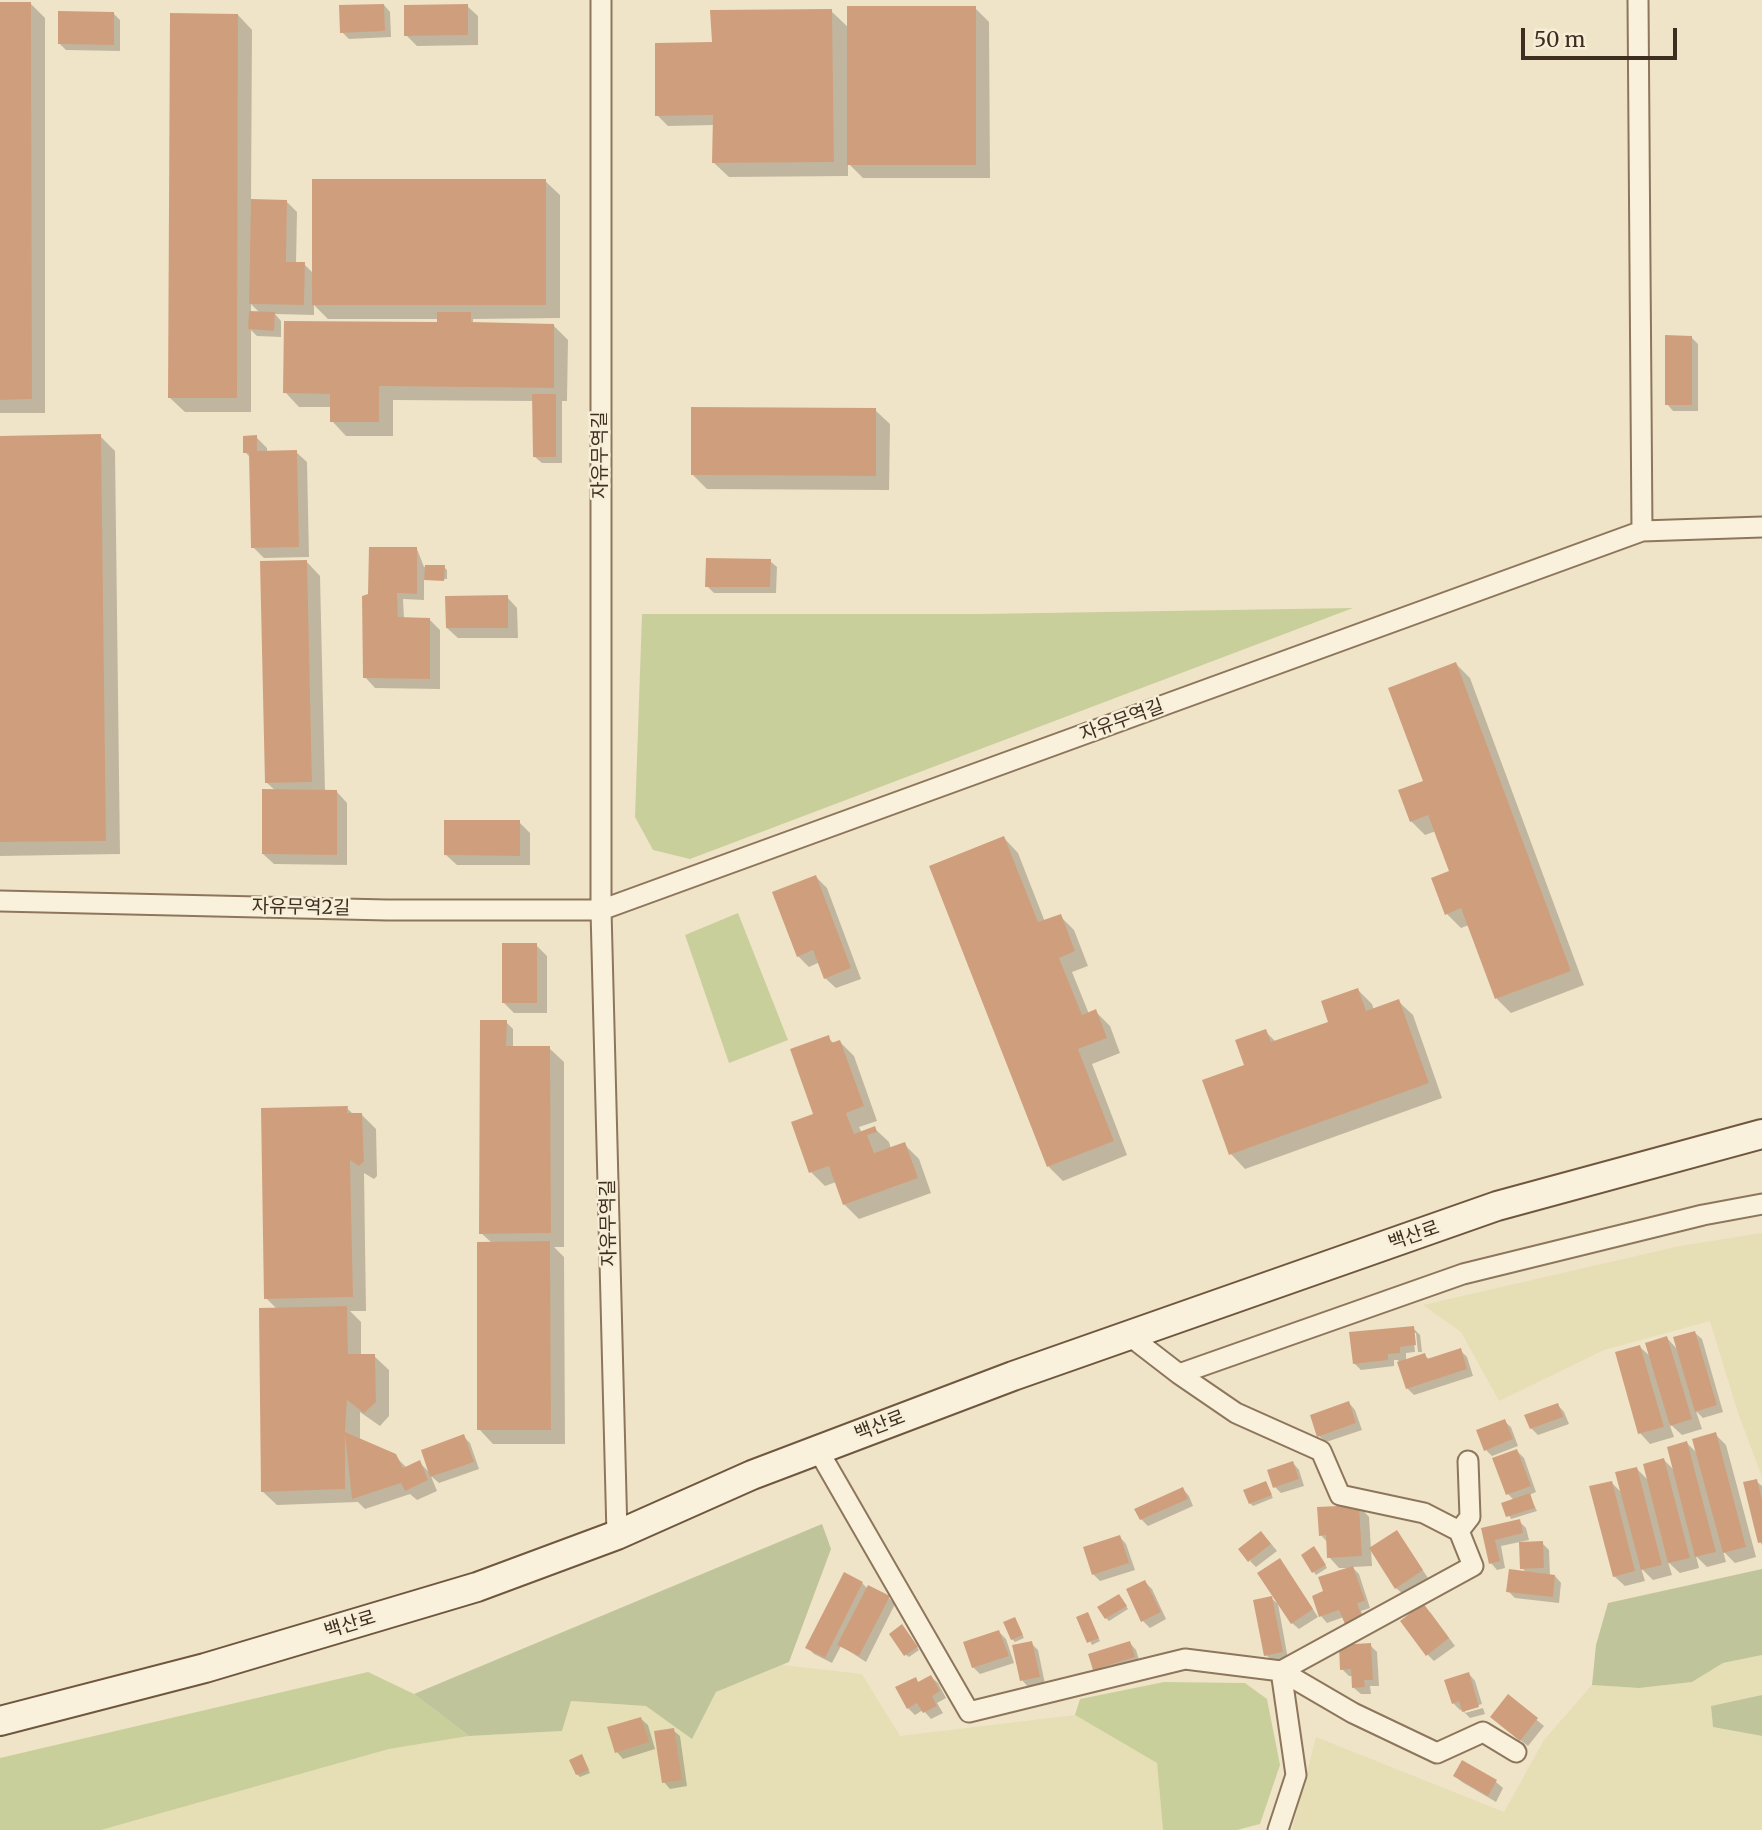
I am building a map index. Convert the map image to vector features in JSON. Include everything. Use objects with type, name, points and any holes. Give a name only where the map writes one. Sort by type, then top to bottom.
[{"type":"main road","name":"백산로","points":[[0,1721],[205,1668],[464,1591],[617,1535],[752,1475],[1013,1376],[1131,1337],[1497,1206],[1762,1134]]},
{"type":"street","name":"자유무역길","points":[[601,0],[601,910],[617,1535]]},
{"type":"street","points":[[1638,0],[1642,531]]},
{"type":"street","name":"자유무역길","points":[[601,910],[1642,531],[1762,527]]},
{"type":"street","name":"자유무역2길","points":[[0,901],[373,910],[601,910]]},
{"type":"street","points":[[1179,1374],[1463,1274],[1703,1214],[1762,1204]]},
{"type":"street","points":[[1131,1337],[1236,1413],[1321,1451],[1340,1495],[1424,1513],[1460,1531],[1473,1566],[1281,1671]]},
{"type":"street","points":[[818,1450],[969,1712],[1185,1659],[1281,1671],[1353,1713],[1437,1753],[1483,1732],[1516,1752]]},
{"type":"street","points":[[1460,1531],[1471,1517],[1468,1461]]},
{"type":"street","points":[[1278,1830],[1296,1775],[1281,1671]]},
{"type":"shaded area","points":[[1762,1233],[1762,1477],[1738,1413],[1710,1321],[1604,1350],[1499,1401],[1461,1332],[1423,1305],[1680,1246]]},
{"type":"shaded area","points":[[1762,1655],[1762,1695],[1711,1706],[1713,1727],[1762,1736],[1762,1830],[1292,1830],[1316,1737],[1504,1812],[1544,1740],[1592,1685],[1639,1688],[1692,1682],[1723,1663]]},
{"type":"shaded area","points":[[782,1665],[862,1674],[900,1736],[1075,1715],[1157,1763],[1163,1830],[101,1830],[389,1749],[469,1736],[562,1731],[571,1701],[646,1706],[692,1738],[716,1692]]},
{"type":"green space","points":[[1353,608],[690,859],[653,850],[635,817],[642,614],[979,614]]},
{"type":"green space","points":[[738,913],[788,1040],[729,1063],[685,935]]},
{"type":"green space","points":[[822,1524],[831,1549],[789,1662],[716,1692],[692,1739],[646,1706],[571,1701],[562,1731],[469,1736],[414,1694]]},
{"type":"green space","points":[[1762,1569],[1762,1655],[1723,1663],[1692,1682],[1639,1688],[1592,1685],[1596,1645],[1608,1603]]},
{"type":"green space","points":[[368,1672],[414,1694],[469,1736],[389,1749],[101,1830],[0,1830],[0,1758]]},
{"type":"green space","points":[[1164,1682],[1245,1683],[1267,1699],[1280,1765],[1260,1824],[1237,1830],[1163,1830],[1157,1763],[1075,1715],[1080,1699]]},
{"type":"green space","points":[[1762,1695],[1762,1736],[1713,1727],[1711,1706]]},
{"type":"building","points":[[0,2],[31,2],[32,399],[0,400]]},
{"type":"building","points":[[384,4],[385,31],[340,33],[339,5]]},
{"type":"building","points":[[468,4],[468,35],[404,36],[404,5]]},
{"type":"building","points":[[847,6],[976,6],[976,165],[847,165]]},
{"type":"building","points":[[832,9],[834,162],[712,163],[713,115],[655,116],[655,43],[712,42],[710,10]]},
{"type":"building","points":[[58,11],[114,12],[114,45],[58,44]]},
{"type":"building","points":[[170,13],[238,14],[237,398],[168,398]]},
{"type":"building","points":[[312,179],[546,179],[546,305],[312,305]]},
{"type":"building","points":[[251,199],[287,200],[286,262],[305,262],[304,305],[249,304]]},
{"type":"building","points":[[249,311],[275,312],[274,331],[248,329]]},
{"type":"building","points":[[437,312],[471,312],[471,322],[554,324],[554,388],[379,386],[379,422],[330,422],[330,394],[283,393],[284,321],[437,322]]},
{"type":"building","points":[[1665,335],[1692,336],[1692,405],[1665,405]]},
{"type":"building","points":[[532,394],[556,394],[556,457],[533,457]]},
{"type":"building","points":[[691,407],[876,408],[876,476],[691,475]]},
{"type":"building","points":[[101,434],[106,841],[0,842],[0,436]]},
{"type":"building","points":[[257,435],[257,451],[297,450],[299,547],[251,548],[249,453],[243,453],[243,436]]},
{"type":"building","points":[[369,547],[417,547],[417,594],[397,593],[398,617],[430,618],[430,679],[363,678],[362,596],[368,594]]},
{"type":"building","points":[[706,558],[771,559],[770,587],[705,587]]},
{"type":"building","points":[[307,560],[312,782],[265,783],[260,561]]},
{"type":"building","points":[[425,565],[445,565],[444,581],[424,580]]},
{"type":"building","points":[[508,595],[508,628],[446,628],[445,596]]},
{"type":"building","points":[[1456,662],[1571,971],[1495,999],[1461,908],[1445,915],[1431,878],[1449,871],[1428,815],[1410,822],[1398,790],[1423,781],[1388,688]]},
{"type":"building","points":[[262,789],[337,790],[337,855],[262,854]]},
{"type":"building","points":[[444,820],[520,820],[520,856],[444,855]]},
{"type":"building","points":[[1004,836],[1038,922],[1061,914],[1075,951],[1059,958],[1082,1015],[1096,1009],[1107,1038],[1078,1049],[1114,1141],[1047,1167],[929,866]]},
{"type":"building","points":[[816,875],[851,968],[824,979],[813,950],[797,957],[772,892]]},
{"type":"building","points":[[502,943],[537,943],[537,1003],[502,1003]]},
{"type":"building","points":[[1358,988],[1366,1011],[1399,999],[1429,1083],[1229,1155],[1202,1080],[1244,1065],[1235,1040],[1266,1029],[1271,1042],[1328,1022],[1321,1001]]},
{"type":"building","points":[[480,1020],[507,1020],[506,1046],[550,1046],[551,1233],[479,1234]]},
{"type":"building","points":[[829,1035],[831,1043],[840,1040],[864,1106],[846,1113],[854,1134],[875,1126],[877,1132],[867,1135],[874,1153],[905,1142],[918,1178],[843,1205],[829,1166],[809,1173],[791,1122],[813,1114],[790,1049]]},
{"type":"building","points":[[348,1106],[347,1113],[362,1113],[364,1161],[359,1166],[350,1160],[353,1297],[264,1299],[261,1108]]},
{"type":"building","points":[[550,1241],[551,1430],[477,1430],[477,1242]]},
{"type":"building","points":[[347,1306],[348,1354],[375,1354],[376,1402],[364,1413],[347,1400],[345,1432],[396,1454],[403,1468],[420,1460],[428,1480],[405,1491],[401,1483],[352,1499],[345,1434],[345,1489],[261,1492],[259,1308]]},
{"type":"building","points":[[1414,1326],[1416,1345],[1400,1347],[1400,1353],[1388,1354],[1388,1360],[1353,1364],[1349,1332]]},
{"type":"building","points":[[1695,1331],[1717,1405],[1695,1412],[1673,1337]]},
{"type":"building","points":[[1667,1336],[1692,1419],[1670,1426],[1645,1343]]},
{"type":"building","points":[[1640,1345],[1664,1427],[1638,1434],[1615,1352]]},
{"type":"building","points":[[1461,1348],[1467,1369],[1406,1389],[1397,1362],[1425,1353],[1427,1359]]},
{"type":"building","points":[[1349,1401],[1356,1423],[1317,1437],[1310,1415]]},
{"type":"building","points":[[1558,1403],[1563,1417],[1530,1429],[1524,1415]]},
{"type":"building","points":[[1505,1419],[1513,1439],[1484,1451],[1476,1430]]},
{"type":"building","points":[[1716,1432],[1746,1547],[1723,1553],[1692,1439]]},
{"type":"building","points":[[464,1434],[474,1462],[430,1477],[421,1450]]},
{"type":"building","points":[[1687,1441],[1716,1552],[1695,1557],[1667,1447]]},
{"type":"building","points":[[1517,1449],[1531,1486],[1506,1495],[1492,1458]]},
{"type":"building","points":[[1664,1458],[1690,1558],[1668,1563],[1643,1464]]},
{"type":"building","points":[[1293,1461],[1299,1479],[1273,1488],[1267,1470]]},
{"type":"building","points":[[1637,1467],[1662,1565],[1641,1570],[1615,1472]]},
{"type":"building","points":[[1757,1479],[1762,1500],[1762,1542],[1758,1543],[1743,1482]]},
{"type":"building","points":[[1266,1481],[1272,1495],[1249,1504],[1243,1490]]},
{"type":"building","points":[[1612,1481],[1635,1571],[1613,1577],[1589,1486]]},
{"type":"building","points":[[1183,1487],[1188,1499],[1140,1520],[1134,1509]]},
{"type":"building","points":[[1530,1493],[1535,1508],[1506,1517],[1501,1503]]},
{"type":"building","points":[[1359,1505],[1362,1556],[1327,1558],[1326,1535],[1319,1536],[1317,1507]]},
{"type":"building","points":[[1520,1519],[1523,1533],[1495,1540],[1500,1561],[1489,1564],[1481,1528]]},
{"type":"building","points":[[1397,1530],[1423,1570],[1395,1589],[1369,1548]]},
{"type":"building","points":[[1261,1531],[1271,1544],[1248,1562],[1238,1549]]},
{"type":"building","points":[[1120,1535],[1129,1563],[1092,1575],[1083,1547]]},
{"type":"building","points":[[1543,1541],[1544,1568],[1520,1569],[1519,1542]]},
{"type":"building","points":[[1314,1546],[1326,1565],[1312,1573],[1301,1555]]},
{"type":"building","points":[[1280,1558],[1313,1609],[1291,1624],[1257,1573]]},
{"type":"building","points":[[1353,1566],[1365,1601],[1357,1603],[1362,1617],[1345,1624],[1339,1610],[1319,1617],[1312,1596],[1323,1591],[1318,1577]]},
{"type":"building","points":[[1509,1569],[1555,1575],[1553,1597],[1506,1592]]},
{"type":"building","points":[[844,1572],[863,1582],[825,1658],[805,1648]]},
{"type":"building","points":[[1145,1580],[1161,1612],[1141,1622],[1126,1589]]},
{"type":"building","points":[[868,1585],[890,1596],[859,1656],[837,1645]]},
{"type":"building","points":[[1119,1594],[1127,1606],[1105,1619],[1097,1607]]},
{"type":"building","points":[[1272,1596],[1283,1652],[1264,1656],[1253,1600]]},
{"type":"building","points":[[1423,1603],[1449,1638],[1426,1656],[1400,1621]]},
{"type":"building","points":[[1088,1612],[1099,1638],[1087,1643],[1076,1617]]},
{"type":"building","points":[[1015,1617],[1023,1635],[1011,1640],[1003,1622]]},
{"type":"building","points":[[902,1624],[918,1647],[904,1656],[889,1634]]},
{"type":"building","points":[[999,1630],[1009,1656],[972,1668],[963,1642]]},
{"type":"building","points":[[1032,1641],[1040,1677],[1020,1681],[1012,1645]]},
{"type":"building","points":[[1130,1641],[1135,1657],[1093,1670],[1088,1654]]},
{"type":"building","points":[[1371,1643],[1373,1680],[1364,1680],[1365,1687],[1352,1688],[1351,1669],[1340,1670],[1339,1645]]},
{"type":"building","points":[[1469,1672],[1479,1707],[1462,1712],[1459,1701],[1452,1704],[1444,1680]]},
{"type":"building","points":[[931,1675],[940,1691],[932,1696],[937,1706],[923,1713],[917,1703],[907,1709],[895,1687],[916,1677],[918,1682]]},
{"type":"building","points":[[1508,1694],[1538,1718],[1520,1741],[1490,1717]]},
{"type":"building","points":[[641,1717],[649,1742],[615,1753],[607,1727]]},
{"type":"building","points":[[674,1728],[682,1780],[662,1783],[654,1731]]},
{"type":"building","points":[[582,1754],[589,1770],[576,1775],[569,1760]]},
{"type":"building","points":[[1462,1760],[1497,1780],[1488,1796],[1453,1776]]}]
